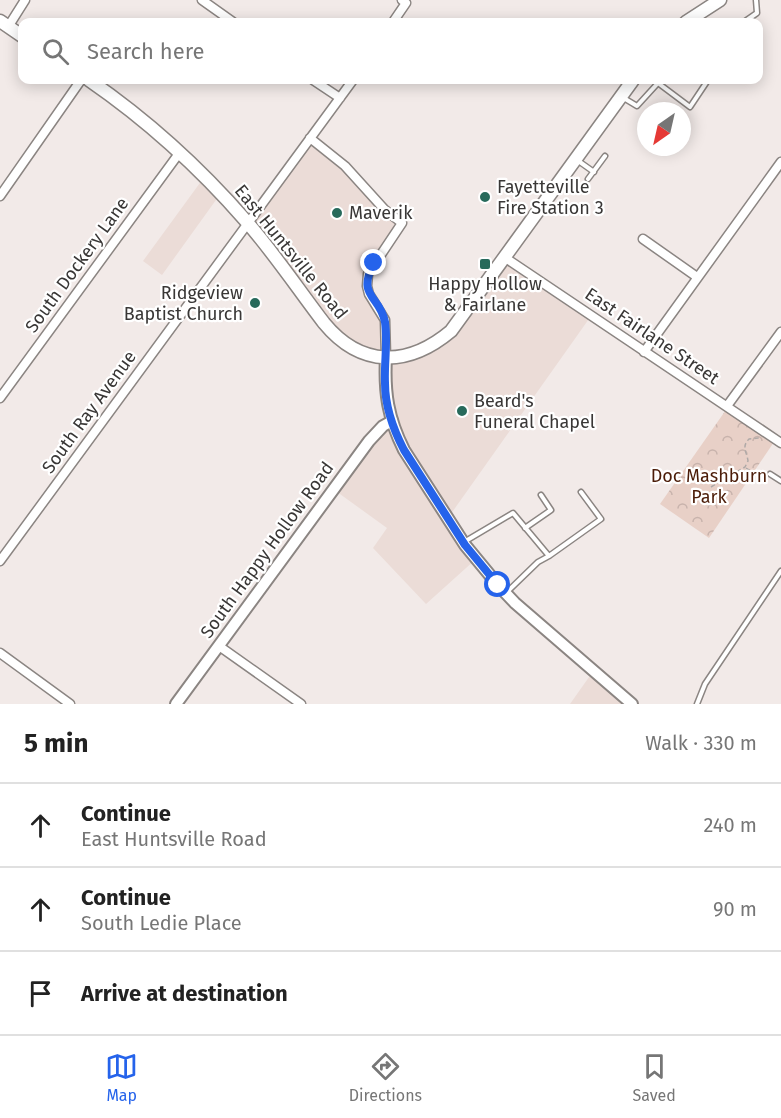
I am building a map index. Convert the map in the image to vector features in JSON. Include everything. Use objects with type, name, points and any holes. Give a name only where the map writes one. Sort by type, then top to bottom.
[{"type":"main road","points":[[692,18],[720,0]]},
{"type":"main road","points":[[4,24],[18,33]]},
{"type":"main road","name":"East Huntsville Road","points":[[95,84],[127,106],[180,152],[248,223],[330,331],[351,348],[366,354],[386,357]]},
{"type":"main road","points":[[629,703],[506,594],[464,543],[404,450],[392,422],[385,384],[386,357],[413,354],[437,343],[456,325],[630,84]]},
{"type":"main road","name":"South Happy Hollow Road","points":[[176,704],[369,441],[383,426],[392,422]]},
{"type":"street","points":[[4,24],[25,0]]},
{"type":"street","points":[[202,0],[227,18]]},
{"type":"street","points":[[395,18],[405,1]]},
{"type":"street","points":[[0,196],[78,84]]},
{"type":"street","points":[[319,84],[340,98]]},
{"type":"street","name":"South Ray Avenue","points":[[0,561],[350,84]]},
{"type":"street","points":[[310,138],[345,166],[384,209],[402,223],[368,274],[369,294],[385,320],[386,357]]},
{"type":"street","name":"South Dockery Lane","points":[[0,398],[180,152]]},
{"type":"street","points":[[644,352],[781,162]]},
{"type":"street","points":[[643,239],[697,277]]},
{"type":"street","name":"East Fairlane Street","points":[[504,257],[781,442]]},
{"type":"street","points":[[727,406],[781,332]]},
{"type":"street","points":[[219,646],[301,704]]},
{"type":"street","points":[[0,653],[70,704]]},
{"type":"lane","points":[[751,18],[758,14],[756,0]]},
{"type":"lane","points":[[621,96],[637,106],[655,84]]},
{"type":"lane","points":[[662,84],[690,107],[705,84]]},
{"type":"lane","points":[[588,180],[605,156]]},
{"type":"lane","points":[[576,159],[594,172]]},
{"type":"lane","points":[[770,474],[781,481]]},
{"type":"lane","points":[[506,594],[538,562],[601,519],[581,492]]},
{"type":"lane","points":[[525,528],[551,510],[541,495]]},
{"type":"lane","points":[[464,543],[513,513],[549,556]]},
{"type":"lane","points":[[697,704],[705,684],[781,571]]},
{"type":"path","points":[[711,487],[741,471],[748,461],[744,450],[745,444],[752,438],[758,438],[763,431]]},
{"type":"path","points":[[744,467],[761,478],[770,474]]},
{"type":"shaded area","points":[[310,138],[402,223],[374,263],[367,286],[381,312],[386,357],[351,348],[247,223]]},
{"type":"shaded area","points":[[205,176],[221,193],[162,275],[143,261]]},
{"type":"shaded area","points":[[504,257],[591,316],[448,518],[476,559],[426,604],[373,548],[387,528],[333,489],[392,421],[386,357],[437,343]]},
{"type":"shaded area","points":[[594,670],[628,704],[570,704]]},
{"type":"green space","name":"Doc Mashburn Park","points":[[728,407],[776,439],[709,538],[660,504]]},
{"type":"place","name":"Fayetteville Fire Station 3","points":[[485,197]]},
{"type":"place","name":"Maverik","points":[[337,213]]},
{"type":"place","name":"Happy Hollow & Fairlane","points":[[485,264]]},
{"type":"place","name":"Ridgeview Baptist Church","points":[[255,303]]},
{"type":"place","name":"Beard's Funeral Chapel","points":[[462,411]]},
{"type":"route","points":[[374,263],[368,274],[367,286],[369,294],[385,320],[385,384],[387,404],[396,435],[465,545],[498,585]]}]
